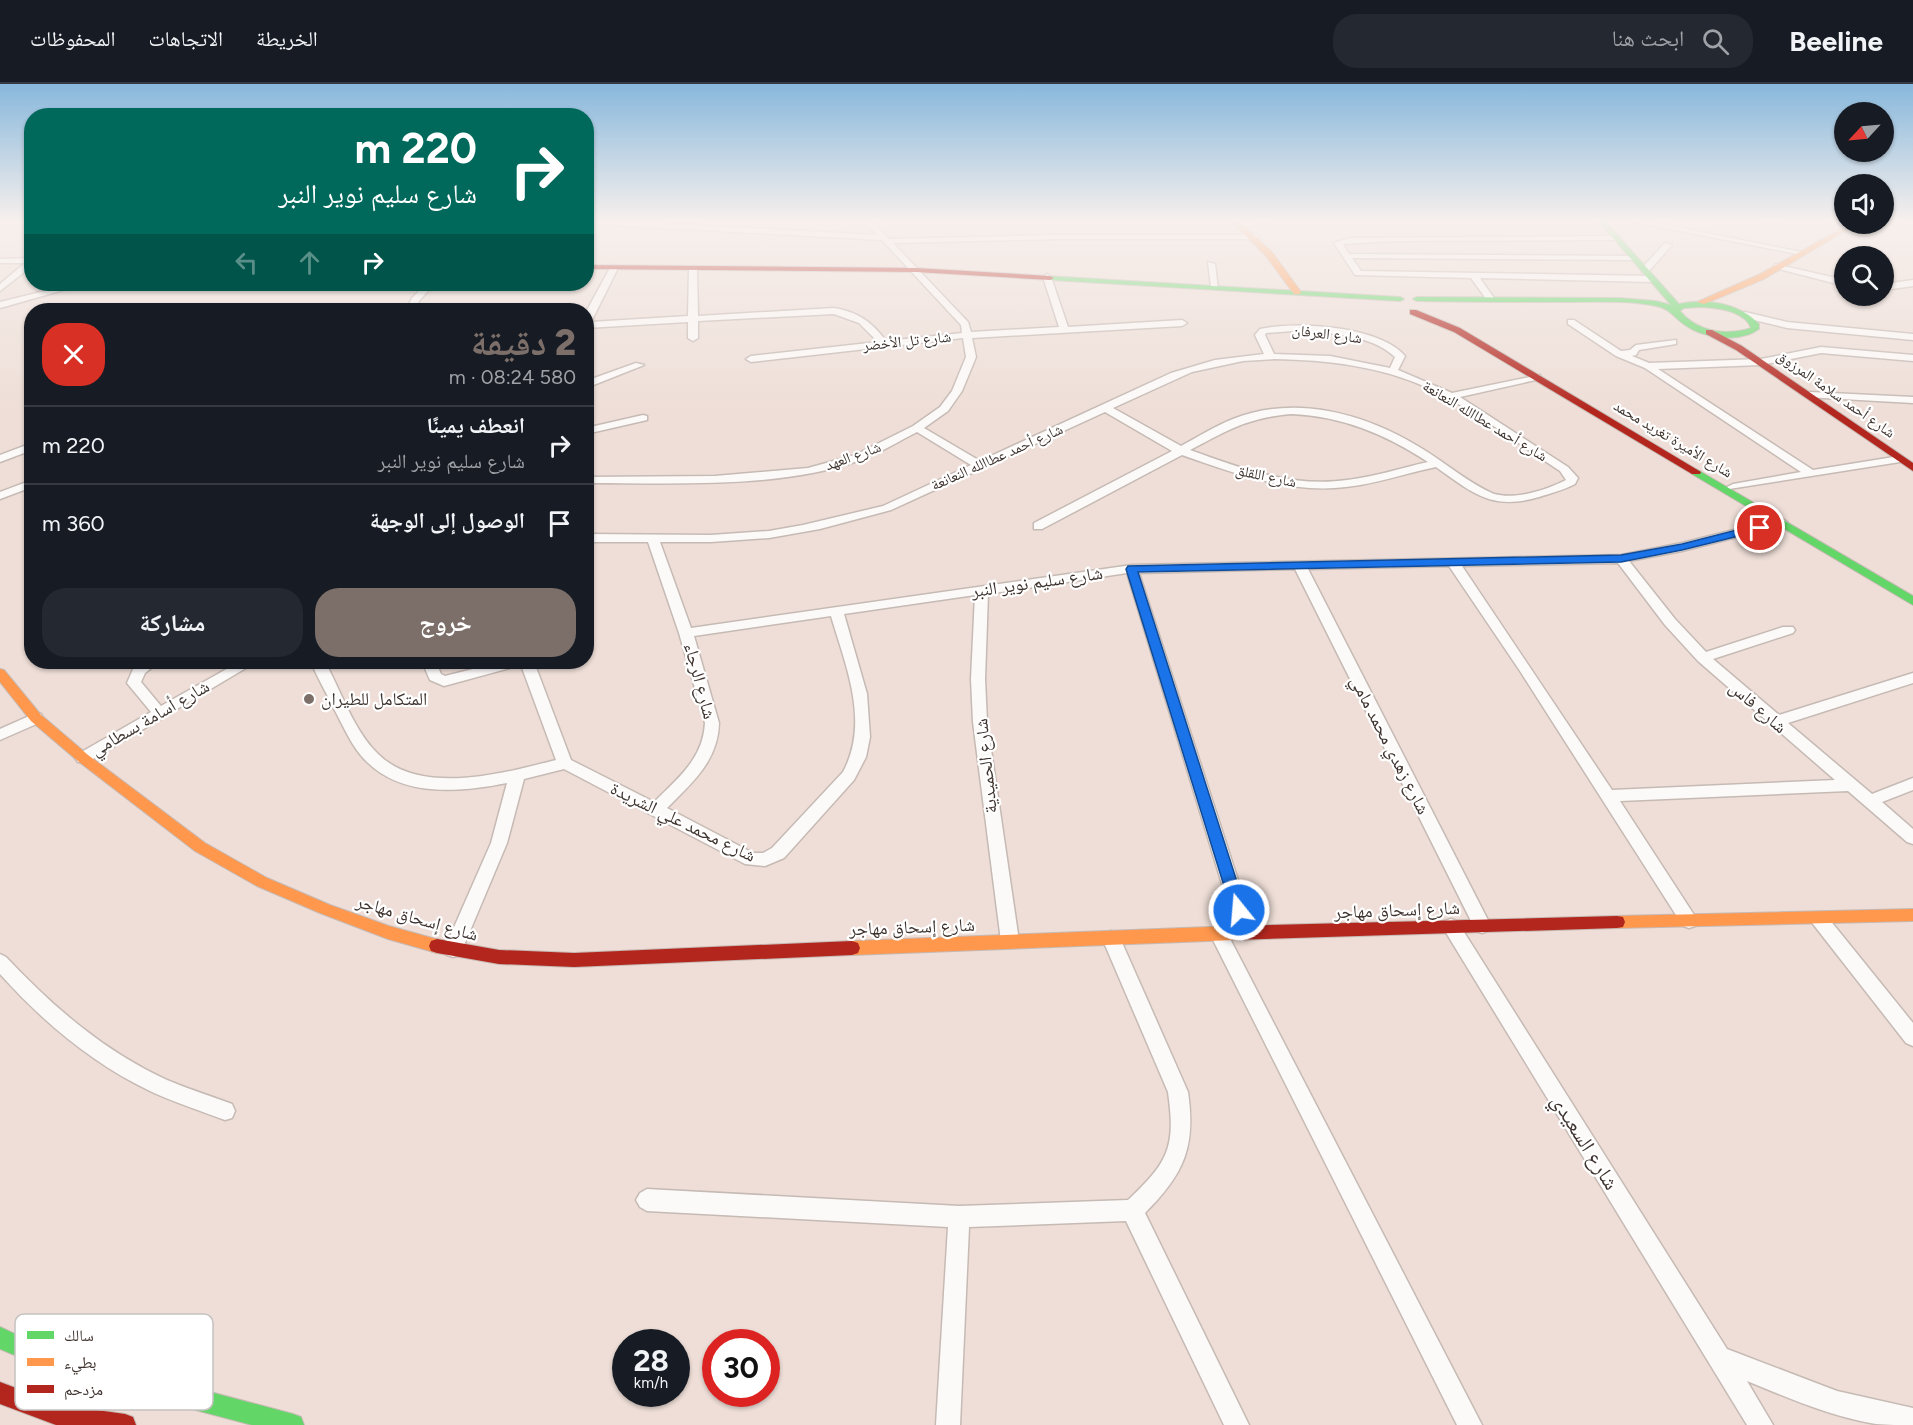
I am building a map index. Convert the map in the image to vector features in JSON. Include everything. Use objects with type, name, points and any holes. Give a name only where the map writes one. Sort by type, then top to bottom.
[{"type":"main road","points":[[1174,285],[1297,292],[1422,306],[1458,302],[1618,304],[1678,312],[1743,285]]},
{"type":"main road","points":[[1292,285],[1297,292]]},
{"type":"main road","points":[[1656,285],[1678,312]]},
{"type":"main road","points":[[1662,285],[1696,304],[1739,312],[1753,321],[1755,329],[1739,341]]},
{"type":"main road","points":[[1739,287],[1739,312]]},
{"type":"main road","points":[[1422,306],[1490,298],[1634,300],[1656,303],[1678,312]]},
{"type":"main road","name":"شارع الأميرة تغريد محمد","points":[[1422,306],[1457,330],[1913,601]]},
{"type":"main road","name":"شارع الأميرة تغريد محمد","points":[[1422,306],[1913,594]]},
{"type":"main road","name":"شارع أحمد سلامة المرزوق","points":[[1678,312],[1709,332],[1739,341],[1761,362],[1913,468]]},
{"type":"main road","name":"شارع إسحاق مهاجر","points":[[0,673],[36,718],[82,758],[200,847],[262,882],[325,909],[388,932],[453,950],[499,957],[574,960],[1010,941],[1220,936],[1246,933],[1451,926],[1913,915]]},
{"type":"main road","points":[[0,1337],[15,1345]]},
{"type":"main road","points":[[0,1393],[15,1399]]},
{"type":"main road","points":[[213,1404],[293,1425]]},
{"type":"main road","points":[[45,1410],[75,1425]]},
{"type":"main road","points":[[61,1416],[125,1425]]},
{"type":"street","points":[[594,308],[606,285]]},
{"type":"street","points":[[693,285],[693,338]]},
{"type":"street","points":[[926,285],[964,322],[968,335]]},
{"type":"street","points":[[1050,285],[1063,324]]},
{"type":"street","points":[[1480,285],[1490,298]]},
{"type":"street","points":[[0,305],[54,291]]},
{"type":"street","points":[[414,303],[423,291]]},
{"type":"street","points":[[594,324],[840,312],[864,320],[883,343]]},
{"type":"street","points":[[1739,312],[1786,325],[1913,337]]},
{"type":"street","name":"شارع تل الأخضر","points":[[751,359],[1063,324],[1180,320]]},
{"type":"street","points":[[1571,322],[1619,354],[1648,366],[1811,474]]},
{"type":"street","points":[[1755,329],[1786,325]]},
{"type":"street","name":"شارع العرفان","points":[[1270,358],[1260,335],[1263,331],[1287,328],[1323,331],[1389,345],[1400,356],[1393,371]]},
{"type":"street","name":"شارع العهد","points":[[594,480],[715,479],[809,471],[859,457],[917,428],[944,409],[957,391],[971,357],[968,335]]},
{"type":"street","points":[[1619,354],[1633,353],[1636,348],[1673,342]]},
{"type":"street","points":[[1648,366],[1761,362],[1822,350],[1913,358]]},
{"type":"street","name":"شارع أحمد عطاالله النعانعة","points":[[594,538],[704,540],[751,536],[851,518],[887,508],[1191,369],[1216,363],[1270,358],[1323,359],[1365,364],[1393,371],[1450,396],[1564,469],[1570,474],[1571,482],[1518,498],[1502,499],[1480,492],[1401,440],[1367,424],[1336,414],[1307,410],[1276,411],[1249,417],[1179,450],[1038,526]]},
{"type":"street","points":[[594,382],[639,365]]},
{"type":"street","points":[[1450,396],[1534,375]]},
{"type":"street","points":[[1810,395],[1913,400]]},
{"type":"street","name":"شارع اللقلق","points":[[1107,409],[1179,450],[1269,479],[1309,484],[1365,481],[1437,463]]},
{"type":"street","points":[[594,428],[643,418]]},
{"type":"street","points":[[917,428],[979,465]]},
{"type":"street","points":[[0,459],[24,449]]},
{"type":"street","points":[[1733,487],[1900,459]]},
{"type":"street","points":[[0,496],[24,486]]},
{"type":"street","name":"شارع سليم نوير النبر","points":[[686,633],[1132,569],[1621,559],[1682,547],[1781,522]]},
{"type":"street","name":"شارع الرجاء","points":[[653,539],[686,633],[712,723],[712,734],[702,762],[656,809]]},
{"type":"street","name":"شارع فاس","points":[[1621,559],[1670,622],[1703,658],[1913,838]]},
{"type":"street","name":"شارع زهدي محمد مامي","points":[[1299,564],[1482,926]]},
{"type":"street","points":[[1454,564],[1609,796],[1689,921]]},
{"type":"street","points":[[1132,569],[1246,933]]},
{"type":"street","name":"شارع الحميدية","points":[[982,590],[978,679],[980,722],[1010,941]]},
{"type":"street","name":"شارع محمد علي الشريدة","points":[[565,763],[750,859],[760,861],[778,854],[856,766],[862,747],[865,729],[864,712],[836,610]]},
{"type":"street","points":[[1703,658],[1788,630]]},
{"type":"street","points":[[141,669],[135,675],[134,683],[159,713]]},
{"type":"street","name":"شارع أسامة بسطامي","points":[[82,758],[237,669]]},
{"type":"street","points":[[322,669],[361,743],[372,758],[389,771],[410,780],[436,784],[475,782],[517,775],[565,763],[530,669]]},
{"type":"street","points":[[432,669],[435,677],[444,681],[490,669]]},
{"type":"street","points":[[1775,722],[1913,678]]},
{"type":"street","points":[[0,735],[36,718]]},
{"type":"street","points":[[453,950],[499,843],[517,775]]},
{"type":"street","points":[[1869,801],[1913,784]]},
{"type":"street","points":[[1609,796],[1849,785]]},
{"type":"street","points":[[1819,919],[1913,1037]]},
{"type":"street","name":"شارع السعيدي","points":[[1451,926],[1761,1425]]},
{"type":"street","points":[[1220,936],[1470,1425]]},
{"type":"street","points":[[647,1200],[959,1217],[1132,1210],[1158,1186],[1174,1164],[1181,1145],[1183,1119],[1178,1092],[1111,938]]},
{"type":"street","points":[[0,962],[53,1018],[93,1049],[153,1083],[225,1111]]},
{"type":"street","points":[[1132,1210],[1237,1425]]},
{"type":"street","points":[[948,1425],[959,1217]]},
{"type":"street","points":[[1719,1357],[1790,1388],[1828,1401],[1866,1412],[1913,1420]]},
{"type":"traffic: fast","points":[[1160,285],[1400,299]]},
{"type":"traffic: fast","points":[[1657,285],[1677,307]]},
{"type":"traffic: fast","points":[[1417,299],[1620,300],[1656,303],[1676,309]]},
{"type":"traffic: fast","points":[[1694,304],[1734,310],[1749,318],[1755,324],[1755,329],[1734,334],[1700,330],[1682,319],[1675,311],[1682,306],[1694,304]]},
{"type":"traffic: fast","points":[[1696,472],[1913,601]]},
{"type":"traffic: fast","points":[[0,1337],[15,1345]]},
{"type":"traffic: fast","points":[[213,1404],[293,1425]]},
{"type":"traffic: slow","points":[[1292,285],[1297,292]]},
{"type":"traffic: slow","points":[[1701,302],[1743,285]]},
{"type":"traffic: slow","points":[[0,673],[36,718],[83,758],[200,847],[262,882],[325,909],[388,932],[437,946]]},
{"type":"traffic: slow","points":[[1617,922],[1913,915]]},
{"type":"traffic: slow","points":[[852,948],[1234,933]]},
{"type":"traffic: jam","points":[[1413,312],[1457,330],[1696,472]]},
{"type":"traffic: jam","points":[[1709,332],[1739,348],[1913,468]]},
{"type":"traffic: jam","points":[[1234,933],[1617,922]]},
{"type":"traffic: jam","points":[[437,946],[499,957],[574,960],[852,948]]},
{"type":"traffic: jam","points":[[0,1393],[15,1399]]},
{"type":"traffic: jam","points":[[45,1410],[61,1416],[125,1425]]},
{"type":"place","name":"المتكامل للطيران","points":[[309,699]]},
{"type":"route","points":[[1239,910],[1132,569],[1621,559],[1760,528]]}]
